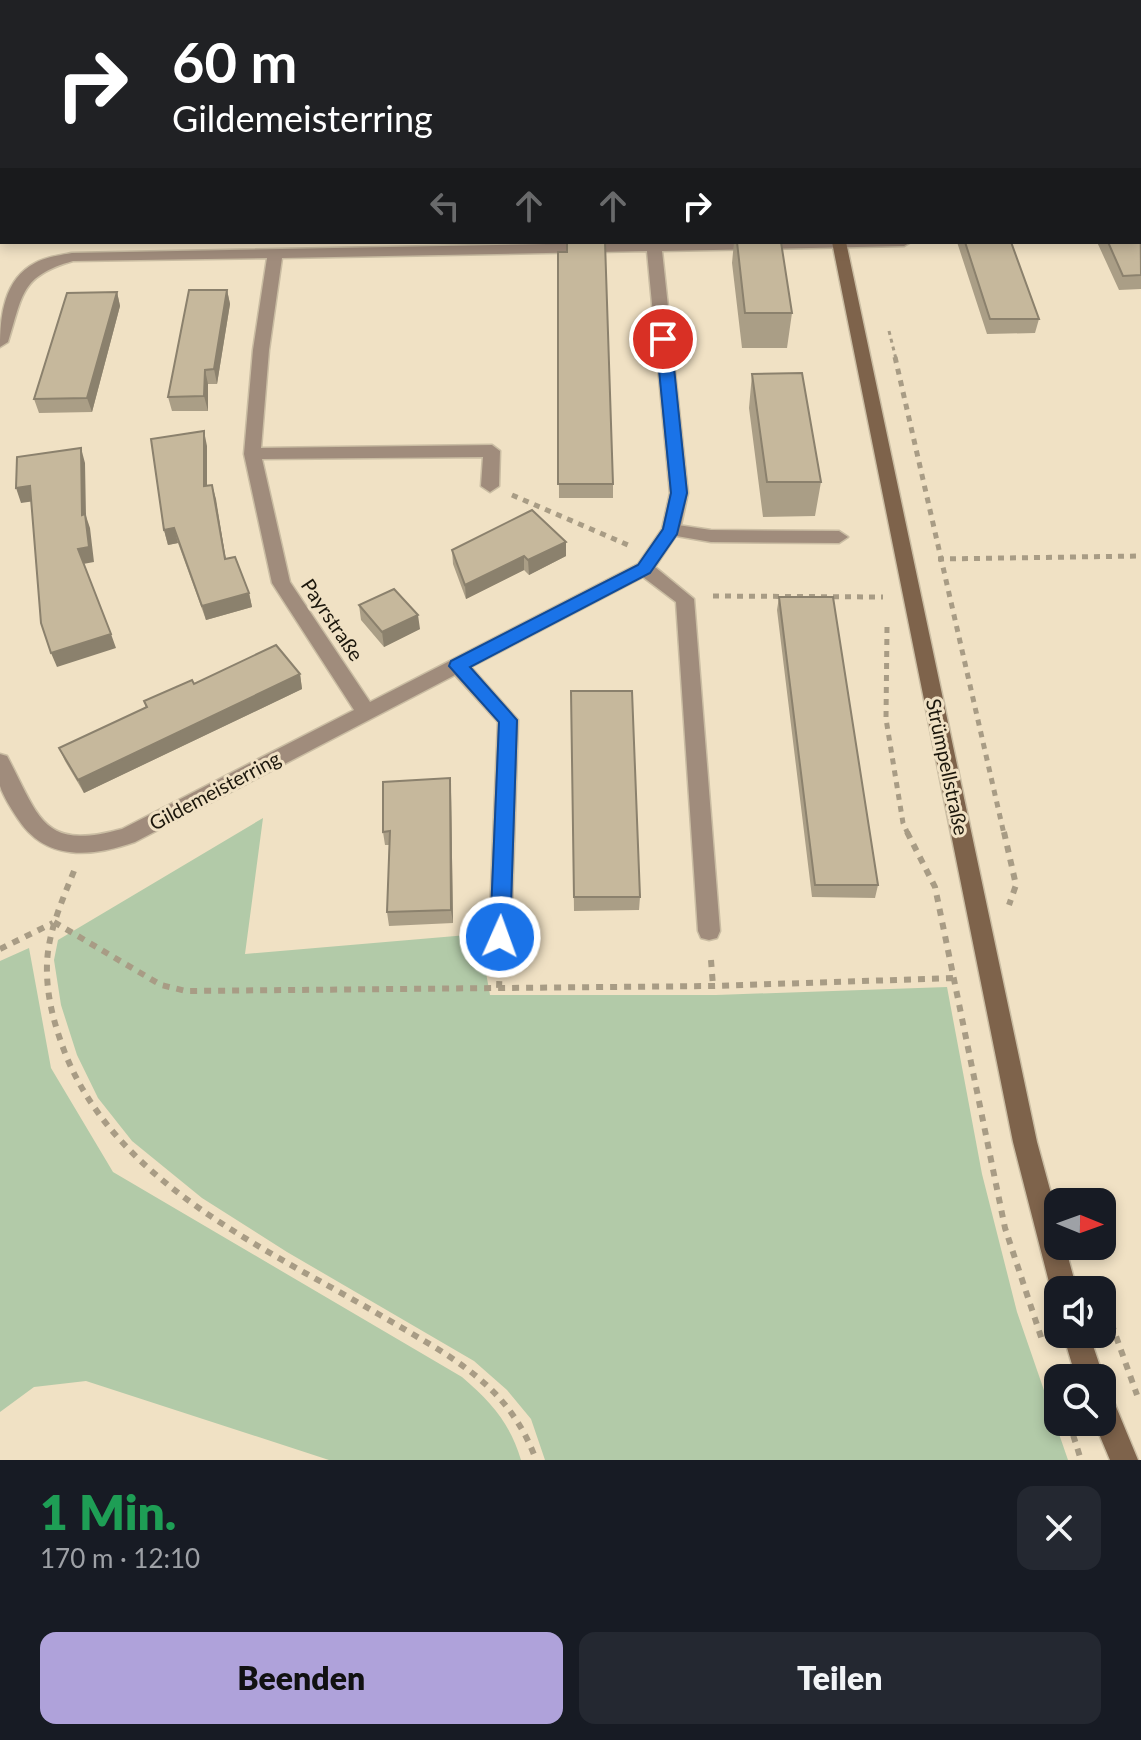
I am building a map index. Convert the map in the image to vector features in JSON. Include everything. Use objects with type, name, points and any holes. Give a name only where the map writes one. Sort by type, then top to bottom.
[{"type":"street","points":[[0,342],[19,285],[40,266],[72,257],[746,244]]},
{"type":"street","name":"Strümpellstraße","points":[[839,244],[1025,1142],[1060,1276]]},
{"type":"street","name":"Gildemeisterring","points":[[0,762],[16,800],[35,829],[55,843],[83,847],[102,845],[128,836],[644,569],[671,530],[679,493],[654,246]]},
{"type":"street","name":"Payrstraße","points":[[275,252],[261,350],[252,454],[281,583],[366,712]]},
{"type":"street","points":[[252,454],[492,451],[490,486]]},
{"type":"street","points":[[671,530],[711,536],[839,537]]},
{"type":"street","points":[[644,569],[685,599],[709,931]]},
{"type":"street","points":[[458,666],[508,720],[500,937]]},
{"type":"street","points":[[1114,1436],[1124,1460]]},
{"type":"path","points":[[886,318],[1016,885],[1006,913]]},
{"type":"path","points":[[490,486],[630,547],[644,569]]},
{"type":"path","points":[[904,560],[1141,556]]},
{"type":"path","points":[[685,599],[704,596],[912,597]]},
{"type":"path","points":[[83,847],[54,922],[47,968],[56,1021],[68,1060],[91,1106],[124,1147],[192,1203],[471,1369],[502,1397],[523,1424],[536,1460]]},
{"type":"path","points":[[54,922],[161,985],[186,991],[713,986],[991,977]]},
{"type":"path","points":[[0,949],[54,922]]},
{"type":"path","points":[[1116,1337],[1141,1408]]},
{"type":"path","points":[[1073,1436],[1081,1460]]},
{"type":"green space","points":[[263,818],[245,954],[479,934],[490,995],[716,995],[947,987],[982,1174],[1017,1312],[1044,1390],[1044,1436],[1060,1436],[1068,1460],[545,1460],[531,1419],[507,1390],[474,1361],[287,1252],[202,1198],[132,1141],[98,1098],[77,1055],[61,1005],[54,960],[58,940]]},
{"type":"green space","points":[[29,948],[51,1068],[113,1172],[462,1377],[498,1414],[521,1460],[329,1460],[86,1381],[34,1387],[0,1412],[0,961]]},
{"type":"building","points":[[567,244],[605,244],[613,484],[558,484],[558,252],[567,252]]},
{"type":"building","points":[[737,244],[781,244],[792,313],[745,313]]},
{"type":"building","points":[[966,244],[1012,244],[1039,319],[990,319]]},
{"type":"building","points":[[1109,244],[1141,244],[1141,275],[1123,276]]},
{"type":"building","points":[[189,290],[227,290],[214,369],[205,370],[204,396],[168,397]]},
{"type":"building","points":[[117,292],[87,398],[34,399],[67,293]]},
{"type":"building","points":[[802,373],[821,482],[767,482],[752,374]]},
{"type":"building","points":[[204,431],[204,486],[212,485],[225,559],[235,557],[249,593],[202,606],[174,528],[164,530],[151,439]]},
{"type":"building","points":[[81,448],[82,515],[85,514],[89,547],[78,549],[111,634],[51,653],[41,623],[30,486],[16,488],[17,457]]},
{"type":"building","points":[[532,510],[566,542],[528,560],[524,556],[465,585],[452,550]]},
{"type":"building","points":[[394,589],[418,615],[382,632],[359,605]]},
{"type":"building","points":[[779,597],[833,597],[878,885],[815,885]]},
{"type":"building","points":[[276,645],[300,674],[78,780],[59,748],[147,707],[144,701],[192,680],[194,684]]},
{"type":"building","points":[[571,691],[632,691],[640,897],[574,897]]},
{"type":"building","points":[[450,778],[451,910],[387,912],[390,831],[383,832],[383,782]]},
{"type":"route","points":[[500,937],[508,720],[458,666],[644,569],[671,530],[679,493],[663,339]]}]
